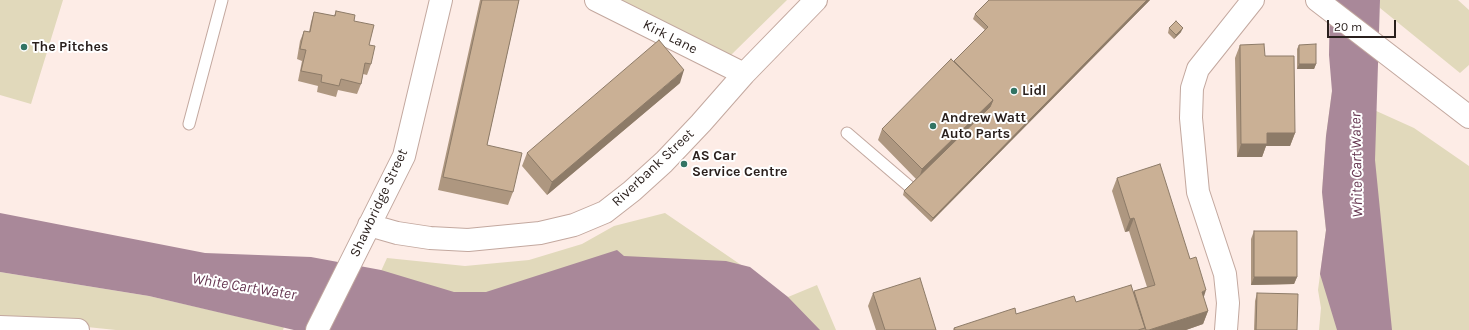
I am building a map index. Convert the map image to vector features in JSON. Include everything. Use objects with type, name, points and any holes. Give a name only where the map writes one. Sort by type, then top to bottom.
[{"type":"street","name":"Shawbridge Street","points":[[317,330],[404,156],[441,0]]},
{"type":"street","name":"Kirk Lane","points":[[596,0],[744,74]]},
{"type":"street","name":"Riverbank Street","points":[[369,225],[397,233],[430,238],[468,240],[540,233],[574,225],[605,212],[632,191],[664,162],[744,74],[816,0]]},
{"type":"street","points":[[1226,330],[1228,303],[1225,274],[1198,192],[1191,118],[1192,88],[1198,69],[1253,0]]},
{"type":"street","points":[[1317,0],[1469,116]]},
{"type":"street","points":[[0,327],[78,330]]},
{"type":"lane","points":[[189,124],[222,0]]},
{"type":"lane","points":[[847,133],[910,187]]},
{"type":"shaded area","name":"The Pitches","points":[[0,0],[63,0],[31,104],[0,95]]},
{"type":"shaded area","points":[[620,0],[787,0],[731,55]]},
{"type":"shaded area","points":[[1380,0],[1458,0],[1469,10],[1469,65],[1460,73],[1380,8]]},
{"type":"shaded area","points":[[1332,91],[1414,128],[1469,166],[1469,330],[1319,330],[1321,308],[1318,290],[1326,230],[1322,192],[1326,136]]},
{"type":"shaded area","points":[[665,213],[788,297],[817,285],[836,330],[354,330],[387,258],[465,266],[529,260],[582,244],[614,226]]},
{"type":"shaded area","points":[[0,272],[149,296],[284,327],[283,330],[116,330],[0,318]]},
{"type":"water","name":"White Cart Water","points":[[1330,0],[1380,0],[1375,160],[1392,330],[1337,330],[1320,274],[1326,230],[1322,192],[1326,136],[1332,91],[1329,55]]},
{"type":"water","name":"White Cart Water","points":[[0,213],[205,253],[311,257],[381,270],[454,292],[486,292],[617,250],[624,256],[726,261],[750,267],[788,297],[820,330],[294,330],[149,296],[0,272]]},
{"type":"building","points":[[482,0],[519,0],[487,145],[522,153],[513,192],[443,177]]},
{"type":"building","name":"Lidl","points":[[989,0],[1147,0],[933,218],[904,191],[990,107],[993,100],[954,61],[988,27],[975,14]]},
{"type":"building","points":[[336,11],[355,15],[354,21],[374,25],[369,45],[375,46],[371,64],[365,63],[361,84],[341,79],[339,86],[321,82],[322,75],[301,71],[306,50],[300,49],[304,31],[310,32],[314,12],[335,16]]},
{"type":"building","points":[[1176,21],[1183,28],[1176,35],[1169,28]]},
{"type":"building","points":[[659,40],[684,70],[552,182],[527,153]]},
{"type":"building","points":[[1264,44],[1265,56],[1294,56],[1295,133],[1267,133],[1267,144],[1241,144],[1240,45]]},
{"type":"building","points":[[1316,44],[1316,64],[1299,64],[1299,45]]},
{"type":"building","name":"Andrew Watt Auto Parts","points":[[951,59],[993,100],[922,169],[882,129]]},
{"type":"building","points":[[1160,164],[1190,259],[1196,257],[1206,290],[1202,292],[1208,311],[1146,330],[1134,291],[1155,285],[1134,218],[1130,219],[1117,178]]},
{"type":"building","points":[[1254,231],[1297,231],[1297,277],[1254,277]]},
{"type":"building","points":[[920,278],[936,330],[885,330],[873,293]]},
{"type":"building","points":[[1131,285],[1145,328],[1138,330],[955,330],[954,328],[1015,308],[1016,314],[1074,296],[1076,302]]},
{"type":"building","points":[[1257,293],[1298,294],[1297,330],[1256,330]]},
{"type":"place","name":"The Pitches","points":[[24,47]]},
{"type":"place","name":"Lidl","points":[[1014,91]]},
{"type":"place","name":"Andrew Watt Auto Parts","points":[[933,126]]},
{"type":"place","name":"AS Car Service Centre","points":[[684,164]]}]
